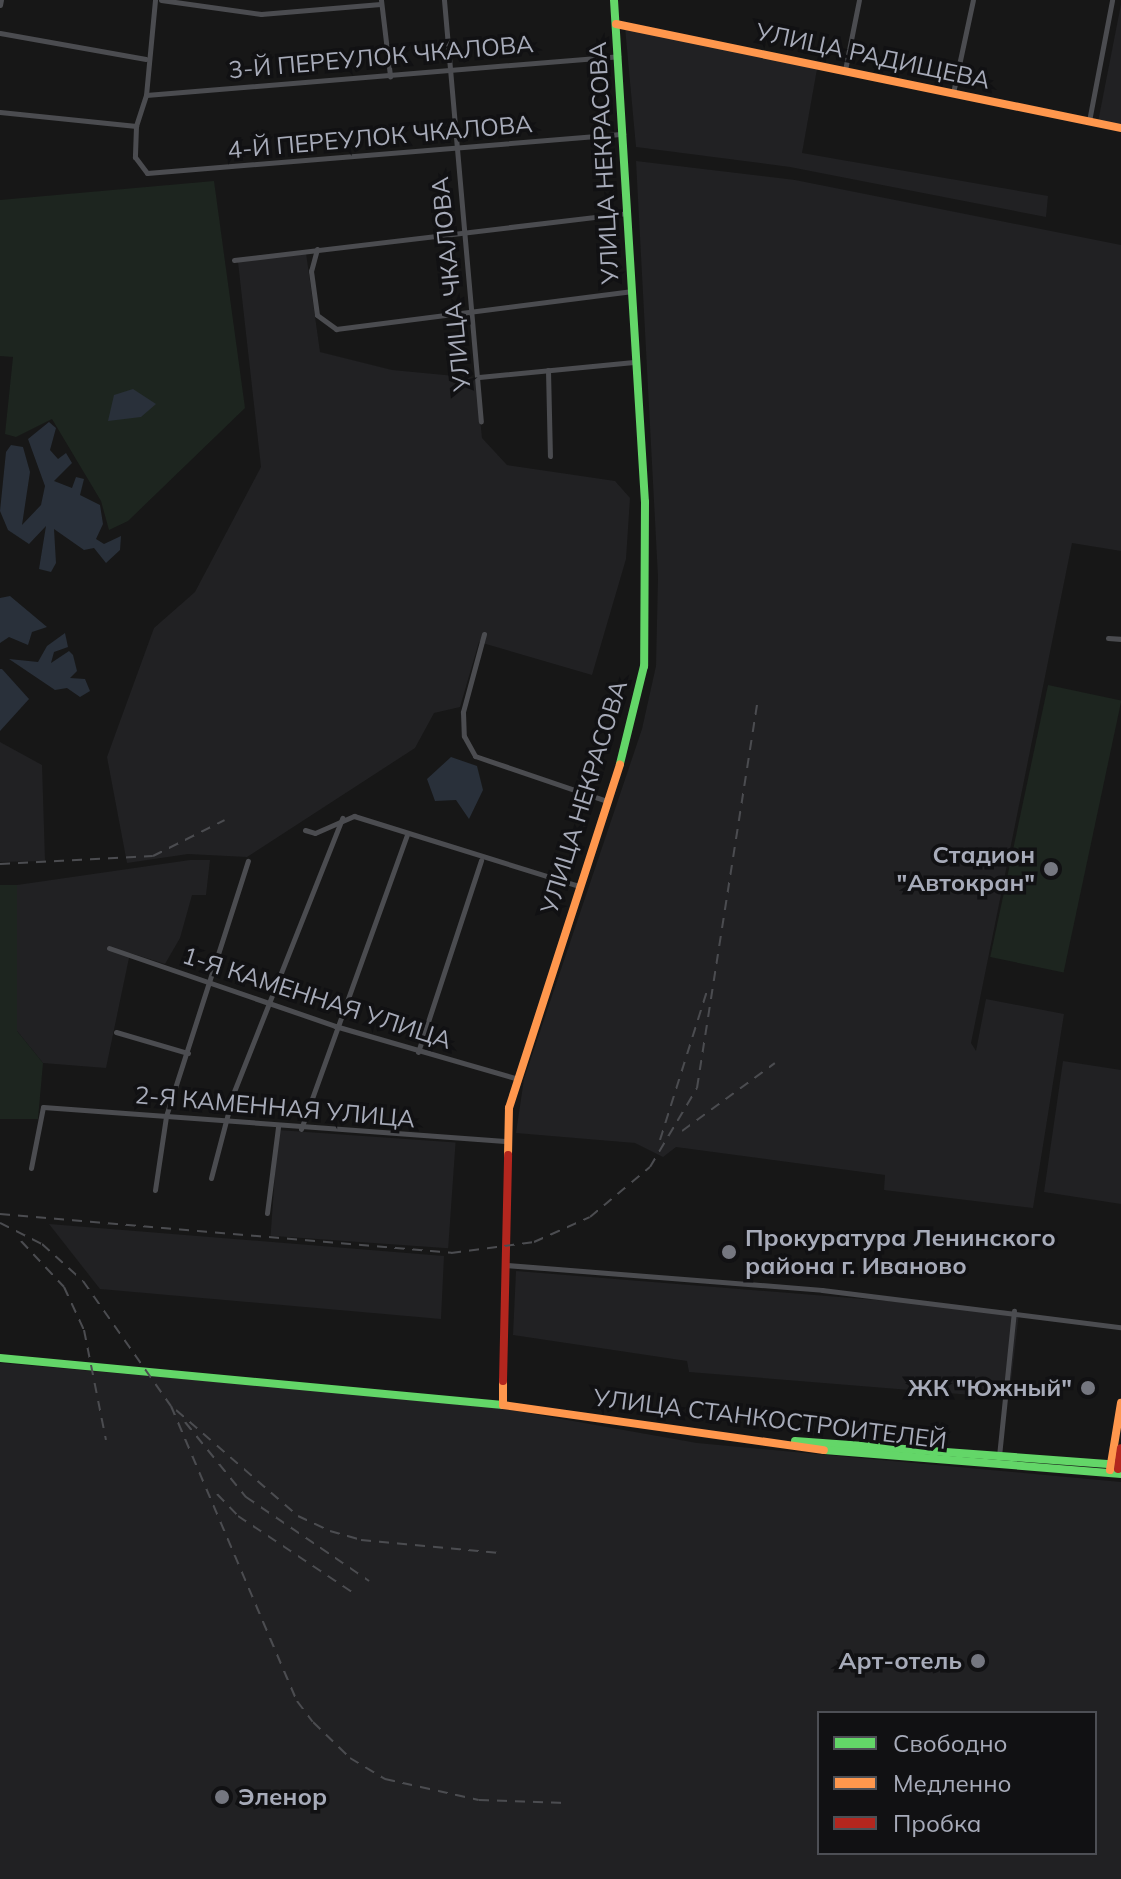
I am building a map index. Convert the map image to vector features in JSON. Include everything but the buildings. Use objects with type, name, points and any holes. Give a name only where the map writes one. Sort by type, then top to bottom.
[{"type":"main road","name":"УЛИЦА НЕКРАСОВА","points":[[503,1403],[505,1141],[515,1078],[607,801],[644,666],[647,583],[624,134],[614,0]]},
{"type":"main road","name":"УЛИЦА РАДИЩЕВА","points":[[616,24],[1121,128]]},
{"type":"main road","name":"УЛИЦА СТАНКОСТРОИТЕЛЕЙ","points":[[0,1358],[503,1403],[723,1433],[1116,1469]]},
{"type":"main road","name":"УЛИЦА СТАНКОСТРОИТЕЛЕЙ","points":[[503,1403],[815,1449],[1116,1469]]},
{"type":"main road","points":[[1116,1469],[1121,1403]]},
{"type":"main road","points":[[1116,1469],[1121,1448]]},
{"type":"street","points":[[0,112],[136,126],[146,95],[146,59],[158,0],[261,14],[381,2],[390,76]]},
{"type":"street","name":"УЛИЦА ЧКАЛОВА","points":[[444,0],[481,421]]},
{"type":"street","points":[[845,70],[859,0]]},
{"type":"street","points":[[953,93],[973,0]]},
{"type":"street","points":[[1089,122],[1112,0]]},
{"type":"street","points":[[0,33],[146,59]]},
{"type":"street","name":"3-Й ПЕРЕУЛОК ЧКАЛОВА","points":[[146,95],[618,56]]},
{"type":"street","name":"4-Й ПЕРЕУЛОК ЧКАЛОВА","points":[[136,126],[141,170],[210,171],[624,134]]},
{"type":"street","points":[[234,260],[628,213]]},
{"type":"street","points":[[317,249],[311,271],[324,326],[632,291]]},
{"type":"street","points":[[479,377],[636,362]]},
{"type":"street","points":[[548,370],[550,456]]},
{"type":"street","points":[[484,634],[463,712],[464,736],[475,756],[607,801]]},
{"type":"street","points":[[1108,638],[1121,639]]},
{"type":"street","points":[[305,830],[315,833],[342,818],[579,886]]},
{"type":"street","points":[[211,1178],[223,1122],[342,818]]},
{"type":"street","points":[[301,1129],[335,1026],[407,835]]},
{"type":"street","points":[[418,1052],[481,860]]},
{"type":"street","points":[[155,1190],[166,1116],[211,985],[248,861]]},
{"type":"street","name":"1-Я КАМЕННАЯ УЛИЦА","points":[[109,948],[335,1026],[515,1078]]},
{"type":"street","points":[[116,1032],[188,1053]]},
{"type":"street","name":"2-Я КАМЕННАЯ УЛИЦА","points":[[31,1168],[43,1107],[301,1129],[505,1141]]},
{"type":"street","points":[[267,1213],[278,1127]]},
{"type":"street","points":[[505,1265],[1014,1311],[1121,1327]]},
{"type":"street","points":[[999,1456],[1014,1311]]},
{"type":"shaded area","points":[[1121,4],[1121,126],[1098,122]]},
{"type":"shaded area","points":[[625,27],[817,69],[802,153],[1048,196],[1046,217],[790,167],[636,147]]},
{"type":"shaded area","points":[[636,161],[795,180],[1121,245],[1121,551],[1072,543],[971,1043],[976,1051],[986,999],[1064,1014],[1033,1208],[884,1190],[885,1175],[676,1147],[663,1157],[635,1143],[516,1133],[524,1079],[642,729],[656,666],[658,577]]},
{"type":"shaded area","points":[[214,181],[245,408],[128,521],[109,530],[101,501],[52,419],[16,437],[5,434],[13,357],[0,356],[0,200]]},
{"type":"shaded area","points":[[306,253],[320,352],[392,370],[476,378],[482,438],[507,465],[615,481],[630,498],[626,559],[592,675],[479,642],[460,707],[434,713],[415,748],[247,857],[188,854],[127,863],[107,757],[154,628],[195,592],[261,467],[238,262]]},
{"type":"shaded area","points":[[133,389],[156,404],[141,417],[108,421],[114,395]]},
{"type":"shaded area","points":[[49,422],[56,428],[50,450],[58,459],[66,453],[72,463],[54,481],[72,488],[76,477],[84,479],[80,495],[100,505],[103,524],[96,539],[104,544],[121,536],[120,550],[106,563],[94,548],[84,550],[54,529],[56,563],[51,572],[39,569],[46,526],[29,544],[8,530],[0,511],[6,452],[11,445],[23,447],[30,472],[22,525],[41,505],[45,486],[28,439]]},
{"type":"shaded area","points":[[10,596],[47,627],[32,632],[28,645],[9,637],[0,643],[0,598]]},
{"type":"shaded area","points":[[65,633],[68,647],[54,652],[51,663],[69,651],[73,655],[77,671],[70,678],[85,679],[90,691],[80,697],[67,688],[55,690],[9,659],[38,662],[47,646]]},
{"type":"shaded area","points":[[0,669],[29,699],[0,731]]},
{"type":"shaded area","name":"Стадион \"Автокран\"","points":[[1048,685],[1121,701],[1064,973],[990,957]]},
{"type":"shaded area","points":[[0,742],[42,765],[45,861],[0,862]]},
{"type":"shaded area","points":[[451,757],[477,766],[483,790],[469,819],[456,800],[435,801],[427,779]]},
{"type":"shaded area","points":[[190,860],[210,860],[206,895],[192,895],[180,938],[165,964],[130,953],[106,1068],[43,1063],[17,1031],[17,885]]},
{"type":"shaded area","points":[[0,885],[17,885],[17,1031],[43,1063],[38,1119],[0,1119]]},
{"type":"shaded area","points":[[1063,1061],[1121,1070],[1121,1204],[1044,1192]]},
{"type":"shaded area","points":[[278,1130],[456,1142],[448,1248],[271,1236]]},
{"type":"shaded area","points":[[49,1224],[444,1256],[441,1319],[100,1289]]},
{"type":"shaded area","points":[[516,1271],[1012,1311],[1019,1313],[1009,1398],[689,1372],[687,1361],[513,1335]]},
{"type":"shaded area","points":[[0,1363],[482,1405],[697,1443],[1121,1482],[1121,1879],[0,1879]]},
{"type":"railway","points":[[0,1214],[451,1253],[534,1242],[590,1217],[650,1167],[697,1088],[757,704]]},
{"type":"railway","points":[[0,864],[153,856],[225,820]]},
{"type":"railway","points":[[660,1140],[708,988]]},
{"type":"railway","points":[[682,1131],[775,1063]]},
{"type":"railway","points":[[0,1223],[42,1244],[83,1281],[171,1406],[297,1701],[313,1722],[350,1758],[385,1779],[479,1800],[566,1803]]},
{"type":"railway","points":[[21,1241],[64,1287],[84,1330],[106,1440]]},
{"type":"railway","points":[[176,1410],[298,1516],[330,1531],[361,1540],[499,1553]]},
{"type":"railway","points":[[185,1422],[246,1497],[369,1581]]},
{"type":"railway","points":[[217,1494],[238,1516],[355,1594]]},
{"type":"traffic: fast","points":[[614,0],[645,502],[644,666],[620,764]]},
{"type":"traffic: fast","points":[[0,1358],[503,1405]]},
{"type":"traffic: fast","points":[[795,1441],[1121,1465]]},
{"type":"traffic: fast","points":[[824,1450],[1121,1474]]},
{"type":"traffic: slow","points":[[616,24],[1121,128]]},
{"type":"traffic: slow","points":[[508,1155],[509,1108],[620,764]]},
{"type":"traffic: slow","points":[[503,1381],[503,1405],[824,1450]]},
{"type":"traffic: slow","points":[[1110,1470],[1121,1403]]},
{"type":"traffic: jam","points":[[503,1381],[508,1155]]},
{"type":"traffic: jam","points":[[1118,1469],[1121,1448]]},
{"type":"place","name":"Стадион \"Автокран\"","points":[[1051,869]]},
{"type":"place","name":"Прокуратура Ленинского района г. Иваново","points":[[729,1252]]},
{"type":"place","name":"ЖК \"Южный\"","points":[[1088,1388]]},
{"type":"place","name":"Арт-отель","points":[[978,1661]]},
{"type":"place","name":"Эленор","points":[[222,1797]]}]
